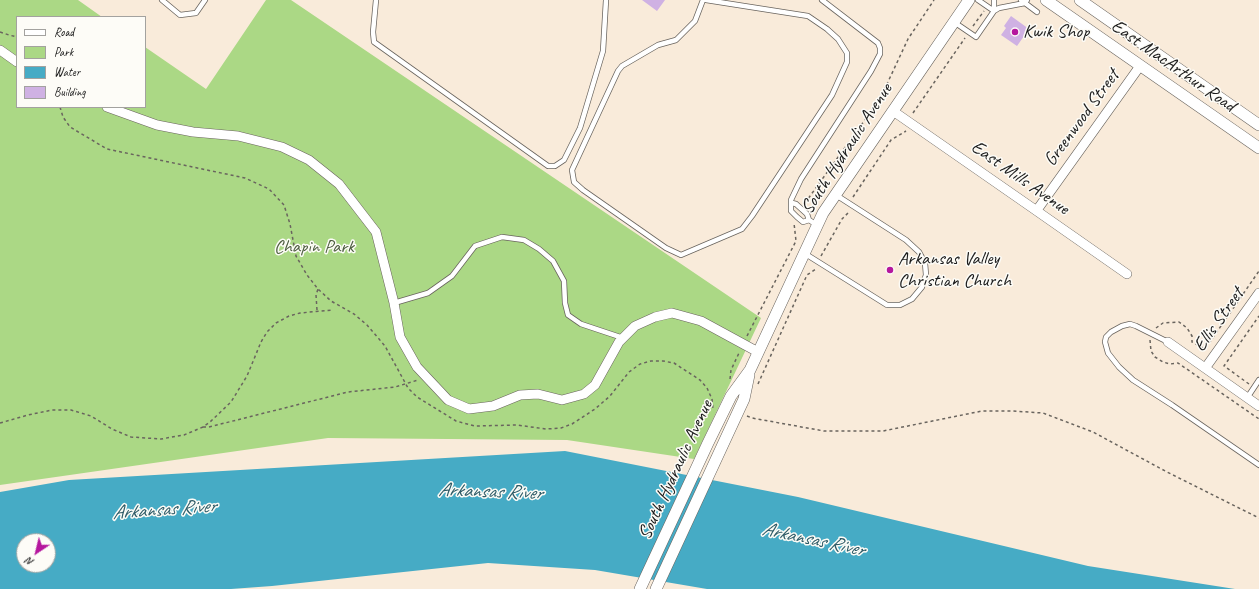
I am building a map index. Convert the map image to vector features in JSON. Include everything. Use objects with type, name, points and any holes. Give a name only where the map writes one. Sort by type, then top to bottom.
[{"type":"street","name":"South Hydraulic Avenue","points":[[640,589],[731,396],[750,370],[804,253],[813,222],[823,213],[969,0]]},
{"type":"street","name":"East MacArthur Road","points":[[1046,0],[1259,148]]},
{"type":"street","name":"East MacArthur Road","points":[[1081,0],[1259,125]]},
{"type":"street","points":[[0,50],[16,61]]},
{"type":"street","name":"Greenwood Street","points":[[1037,210],[1140,66]]},
{"type":"street","points":[[110,108],[157,125],[193,132],[238,136],[282,147],[309,160],[338,184],[376,232],[394,303],[400,337],[417,367],[448,400],[469,409],[493,406],[520,395],[538,394],[562,400],[584,394],[595,385],[619,342],[635,326],[655,317],[672,313],[701,321],[758,352]]},
{"type":"street","name":"East Mills Avenue","points":[[893,111],[1037,210],[1126,274]]},
{"type":"street","name":"Ellis Street","points":[[1206,367],[1259,293]]},
{"type":"street","points":[[1168,342],[1206,367],[1259,406]]},
{"type":"street","name":"South Hydraulic Avenue","points":[[656,589],[744,399],[750,370]]},
{"type":"lane","points":[[162,0],[180,14],[196,13],[205,0]]},
{"type":"lane","points":[[376,0],[373,32],[374,42],[548,166],[555,166],[564,160],[580,128],[603,51],[606,0]]},
{"type":"lane","points":[[705,0],[808,16],[827,29],[838,40],[847,53],[847,62],[832,95],[742,229],[681,255],[666,248],[583,190],[574,182],[572,170],[618,71],[622,66],[658,45],[676,40],[695,21],[705,0]]},
{"type":"lane","points":[[978,0],[994,11]]},
{"type":"lane","points":[[994,0],[994,11]]},
{"type":"lane","points":[[813,222],[803,222],[797,217],[791,211],[791,200],[801,179],[871,72],[880,54],[878,43],[824,1]]},
{"type":"lane","points":[[954,22],[976,37],[994,11],[999,8],[1024,1],[1037,12]]},
{"type":"lane","points":[[804,253],[887,305],[900,305],[912,299],[922,287],[926,275],[925,263],[919,252],[906,240],[835,195]]},
{"type":"lane","points":[[792,203],[796,204],[813,222]]},
{"type":"lane","points":[[394,303],[428,294],[452,276],[476,246],[502,237],[524,240],[539,249],[553,261],[564,281],[565,303],[568,315],[581,324],[623,338]]},
{"type":"lane","points":[[1168,342],[1130,324],[1122,326],[1111,332],[1106,337],[1105,342],[1108,353],[1119,368],[1133,380],[1259,465]]},
{"type":"lane","points":[[1247,398],[1259,380]]},
{"type":"path","points":[[801,209],[880,98],[908,39],[934,0]]},
{"type":"path","points":[[913,114],[987,6]]},
{"type":"path","points":[[0,32],[9,36],[16,37]]},
{"type":"path","points":[[757,387],[807,275],[817,268],[822,255],[842,219],[849,212],[852,199],[892,140],[907,131],[908,128]]},
{"type":"path","points":[[745,339],[796,241],[794,223],[797,217]]},
{"type":"path","points":[[1259,271],[1205,349],[1192,342],[1192,336],[1187,328],[1178,322],[1163,322],[1158,325],[1152,334],[1150,341],[1151,351],[1155,357],[1170,364],[1178,363],[1259,419]]},
{"type":"path","points":[[318,289],[316,295],[318,310]]},
{"type":"path","points":[[0,423],[52,410],[71,410],[91,416],[112,429],[131,437],[161,439],[184,435],[203,427],[222,412],[239,391],[261,342],[267,332],[276,323],[289,316],[318,310],[332,310]]},
{"type":"path","points":[[1254,387],[1224,366],[1259,316]]},
{"type":"path","points":[[203,427],[348,392],[395,387],[427,377]]},
{"type":"path","points":[[738,412],[752,418],[824,431],[884,431],[982,411],[1043,413],[1093,432],[1167,472],[1259,518]]},
{"type":"green space","name":"Chapin Park","points":[[0,0],[78,0],[101,16],[16,16],[16,108],[146,108],[146,48],[206,89],[266,0],[291,0],[761,318],[694,459],[567,440],[328,438],[0,485]]},
{"type":"water","name":"Arkansas River","points":[[565,451],[798,497],[1088,566],[1235,589],[707,589],[595,570],[488,563],[231,589],[0,589],[0,492],[69,480]]},
{"type":"building","points":[[642,0],[665,0],[657,11]]},
{"type":"building","name":"Kwik Shop","points":[[1011,16],[1029,29],[1017,46],[1001,35],[1006,28],[1004,26]]},
{"type":"place","name":"Kwik Shop","points":[[1015,32]]},
{"type":"place","name":"Arkansas Valley Christian Church","points":[[890,270]]}]
